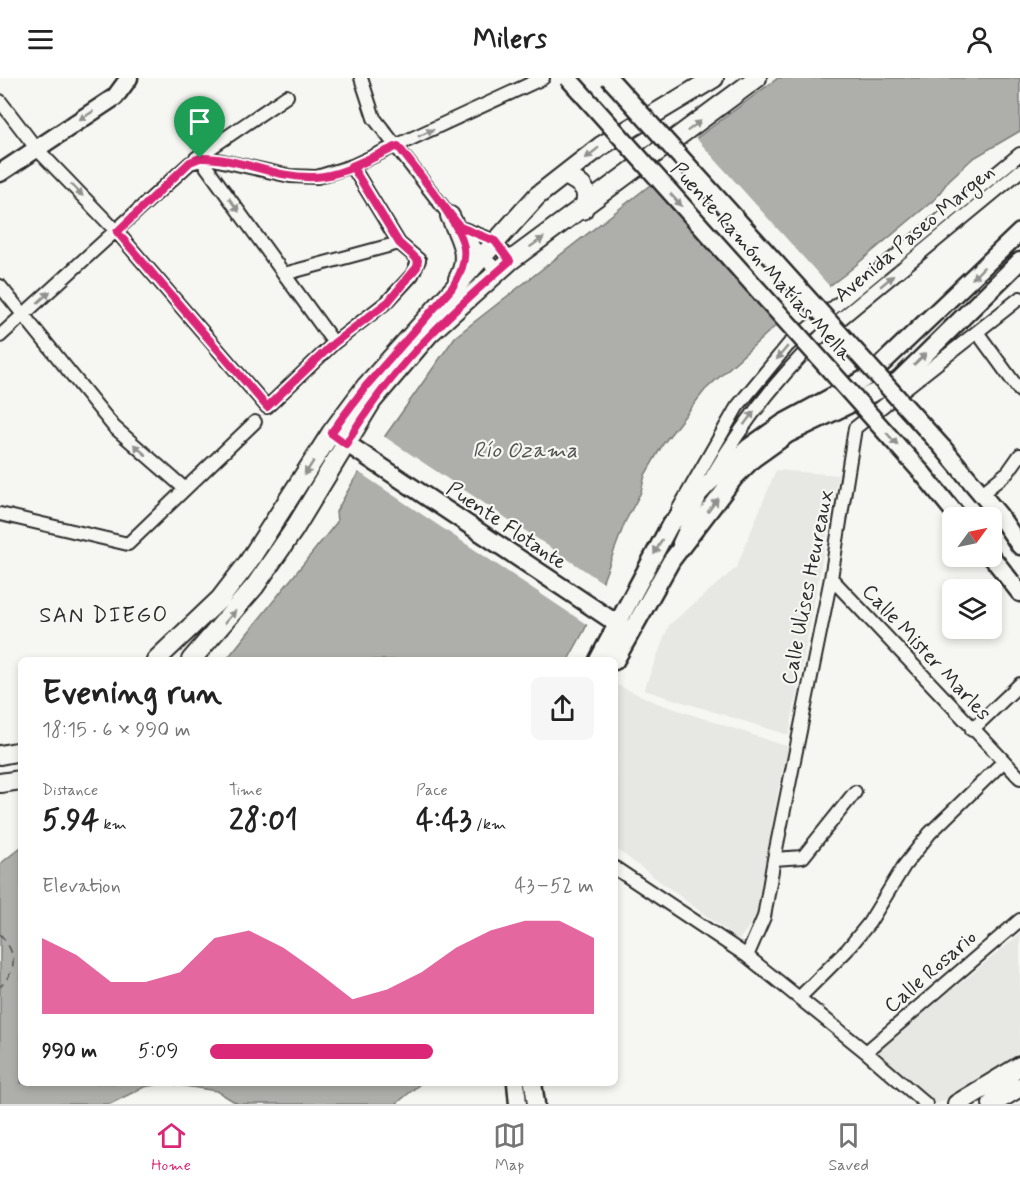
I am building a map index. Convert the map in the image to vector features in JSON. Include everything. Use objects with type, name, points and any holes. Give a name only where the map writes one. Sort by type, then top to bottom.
[{"type":"main road","points":[[0,173],[115,97],[129,78]]},
{"type":"main road","name":"Puente Ramón Matías Mella","points":[[568,78],[924,474],[950,507]]},
{"type":"main road","name":"Puente Ramón Matías Mella","points":[[609,78],[943,448],[1020,546]]},
{"type":"main road","points":[[159,657],[220,598],[247,564],[331,433],[366,386],[537,196],[601,146],[714,78]]},
{"type":"main road","points":[[194,657],[255,586],[353,449],[372,401],[430,333],[504,266],[583,210],[757,78]]},
{"type":"main road","points":[[565,175],[581,183],[587,191],[588,198],[583,210]]},
{"type":"main road","points":[[452,288],[461,273],[464,246],[455,222]]},
{"type":"main road","points":[[616,657],[624,629],[670,525],[708,484],[749,447],[783,423],[868,377],[1020,232]]},
{"type":"main road","points":[[601,657],[624,629],[671,561],[735,477],[753,459],[788,434],[898,381],[1020,261]]},
{"type":"main road","name":"Puente Flotante","points":[[331,433],[624,629]]},
{"type":"main road","points":[[734,438],[749,447]]},
{"type":"main road","points":[[999,567],[1020,593]]},
{"type":"main road","points":[[0,755],[18,752]]},
{"type":"main road","points":[[0,783],[18,780]]},
{"type":"main road","points":[[957,1104],[1020,1066]]},
{"type":"main road","points":[[516,1086],[518,1104]]},
{"type":"main road","points":[[533,1086],[536,1104]]},
{"type":"main road","points":[[992,1104],[1020,1087]]},
{"type":"street","points":[[362,78],[374,118],[482,256],[504,266]]},
{"type":"street","points":[[195,160],[317,177],[352,166],[398,146],[543,78]]},
{"type":"street","points":[[0,336],[195,160],[287,96]]},
{"type":"street","points":[[0,101],[36,148],[117,232],[267,407],[334,343],[388,302],[412,275],[418,260],[399,243],[352,166]]},
{"type":"street","name":"Avenida Paseo Margen","points":[[670,525],[737,407],[788,345],[1020,154]]},
{"type":"street","points":[[195,160],[284,274],[334,343]]},
{"type":"street","name":"Avenida Paseo Margen","points":[[671,561],[708,484],[734,438],[770,389],[825,332],[1020,171]]},
{"type":"street","points":[[455,222],[495,241],[504,266]]},
{"type":"street","points":[[284,274],[399,243]]},
{"type":"street","points":[[0,286],[114,427],[183,488]]},
{"type":"street","name":"Calle Ulises Heureaux","points":[[747,956],[764,917],[831,579],[855,428],[1020,297]]},
{"type":"street","points":[[977,332],[1020,391]]},
{"type":"street","points":[[0,514],[128,544],[183,488],[255,422]]},
{"type":"street","points":[[981,494],[1008,472],[1020,455]]},
{"type":"street","name":"Calle Mister Marles","points":[[831,579],[1020,778]]},
{"type":"street","points":[[972,730],[1020,684]]},
{"type":"street","points":[[800,998],[869,923],[904,866],[930,833],[1004,762]]},
{"type":"street","points":[[774,859],[803,857],[855,792]]},
{"type":"street","points":[[618,870],[747,956],[866,1052],[926,1104]]},
{"type":"street","name":"Calle Rosario","points":[[866,1052],[1020,920]]},
{"type":"shaded area","points":[[776,470],[838,475],[789,735],[644,690],[669,625],[736,568]]},
{"type":"shaded area","points":[[618,685],[657,703],[789,747],[780,780],[757,915],[739,940],[618,850]]},
{"type":"shaded area","points":[[1020,934],[1020,1060],[937,1104],[878,1051]]},
{"type":"water","name":"Río Ozama","points":[[778,78],[1020,78],[1020,131],[972,159],[949,180],[935,199],[844,275],[772,329],[705,390],[663,444],[645,475],[641,492],[625,522],[585,629],[570,657],[228,657],[337,522],[336,512],[354,480],[455,337],[650,185],[698,137]]},
{"type":"water","points":[[18,849],[18,1086],[149,1086],[110,1104],[0,1104],[0,864]]},
{"type":"water","points":[[184,1086],[417,1086],[396,1104],[238,1104],[217,1091]]},
{"type":"pier","points":[[694,136],[831,288],[778,327],[649,181]]},
{"type":"pier","points":[[382,435],[605,584],[589,626],[357,471]]},
{"type":"ferry route","points":[[0,934],[13,960],[13,967],[0,987]]},
{"type":"district","name":"SAN DIEGO","points":[[104,614]]},
{"type":"route","points":[[200,158],[190,162],[117,232],[267,407],[334,343],[388,302],[417,267],[418,260],[399,243],[352,166],[398,146],[450,216],[464,246],[465,260],[461,273],[452,288],[366,386],[331,433],[346,444],[372,401],[430,333],[510,261],[495,241],[460,227],[398,146],[352,166],[343,170],[317,177],[290,176],[200,158]]}]
